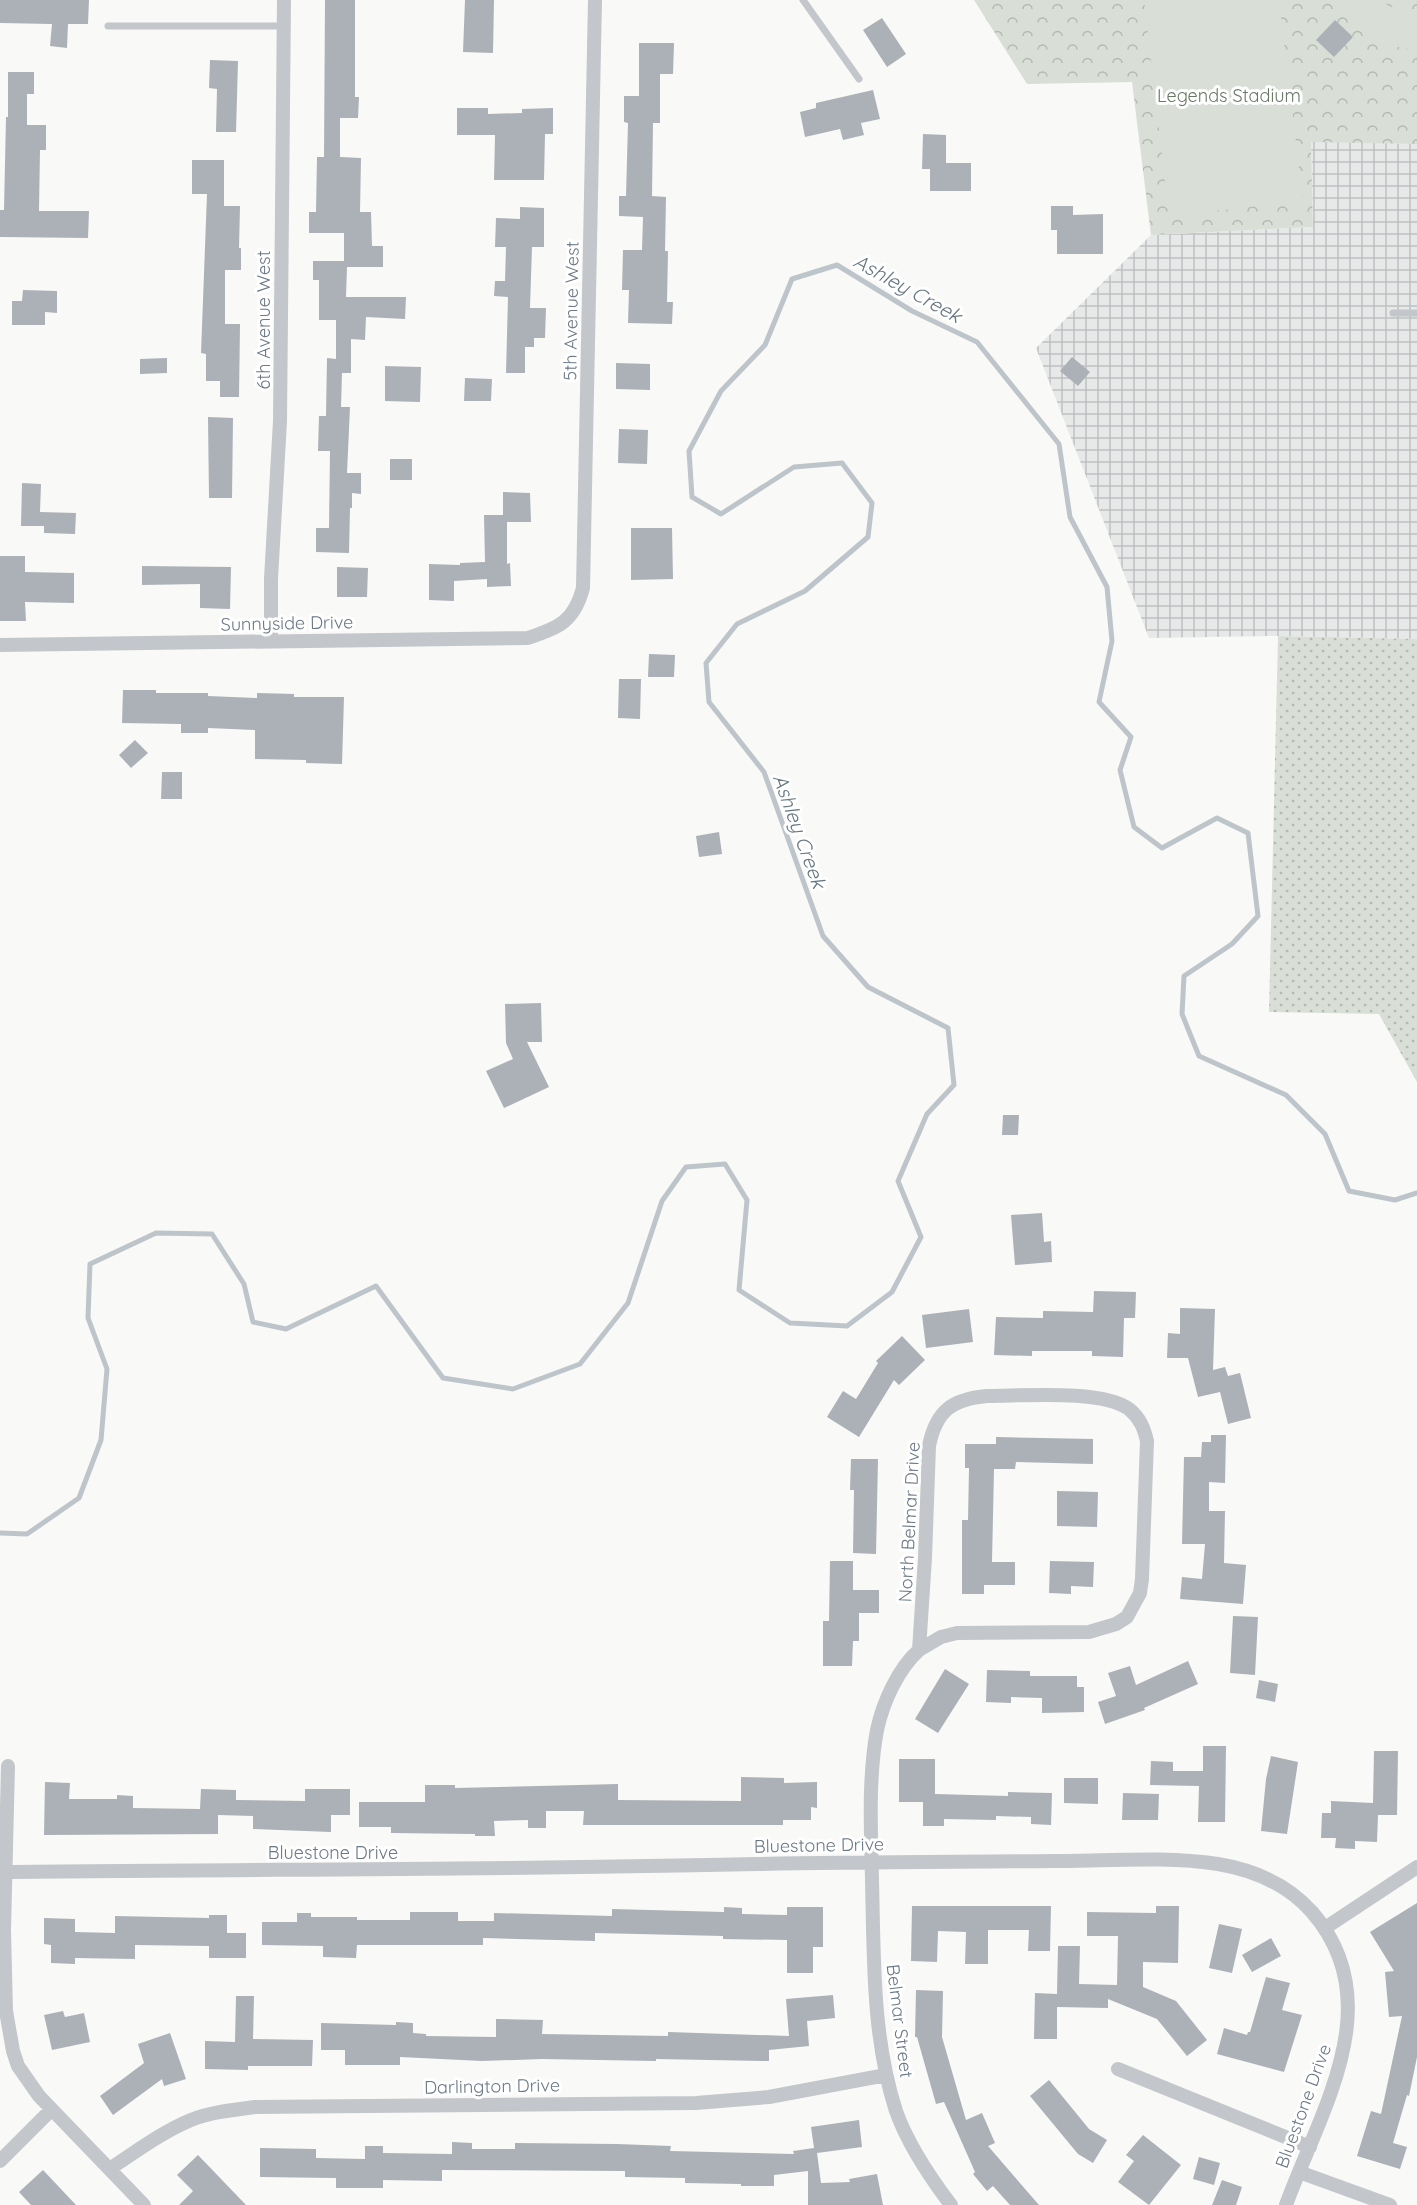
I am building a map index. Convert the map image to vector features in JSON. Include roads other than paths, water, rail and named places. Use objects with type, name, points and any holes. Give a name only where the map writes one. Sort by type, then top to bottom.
[{"type":"street","name":"6th Avenue West","points":[[270,640],[280,421],[284,0]]},
{"type":"street","name":"5th Avenue West","points":[[569,619],[579,605],[583,588],[595,0]]},
{"type":"street","name":"Sunnyside Drive","points":[[0,645],[528,638],[551,630],[569,619]]},
{"type":"street","name":"North Belmar Drive","points":[[872,1862],[871,1793],[878,1729],[882,1712],[897,1679],[920,1650],[941,1637],[957,1634],[1089,1632],[1116,1624],[1127,1617],[1134,1606],[1140,1593],[1142,1580],[1147,1441],[1138,1417],[1128,1408],[1116,1402],[1075,1396],[980,1397],[959,1401],[937,1419],[928,1446],[920,1650]]},
{"type":"street","points":[[8,1766],[3,1872],[6,2011],[9,2038],[18,2066],[51,2110],[144,2205]]},
{"type":"street","name":"Bluestone Drive","points":[[3,1872],[524,1869],[872,1862],[1179,1861],[1216,1864],[1252,1872],[1283,1888],[1310,1910],[1325,1928],[1343,1967],[1348,2000],[1348,2018],[1338,2069],[1286,2205]]},
{"type":"street","name":"Belmar Street","points":[[872,1862],[874,1977],[886,2075],[897,2112],[911,2146],[951,2205]]},
{"type":"street","points":[[1325,1928],[1417,1867]]},
{"type":"street","points":[[1118,2069],[1310,2147]]},
{"type":"street","name":"Darlington Drive","points":[[111,2169],[155,2138],[192,2120],[221,2112],[255,2107],[696,2103],[769,2097],[886,2075]]},
{"type":"street","points":[[0,2161],[51,2110]]},
{"type":"street","points":[[1299,2172],[1390,2205]]},
{"type":"lane","points":[[803,0],[859,79]]},
{"type":"lane","points":[[108,26],[284,26]]},
{"type":"lane","points":[[1393,313],[1417,313]]},
{"type":"waterway","name":"Ashley Creek","points":[[0,1533],[27,1534],[79,1498],[101,1440],[107,1369],[88,1318],[90,1264],[156,1233],[212,1234],[244,1284],[253,1322],[286,1329],[376,1286],[443,1378],[513,1389],[580,1364],[628,1303],[662,1201],[686,1167],[725,1164],[747,1200],[739,1290],[790,1323],[847,1326],[892,1292],[921,1237],[898,1181],[927,1114],[954,1085],[948,1028],[868,987],[823,936],[764,772],[709,702],[706,663],[737,624],[805,591],[868,537],[872,503],[842,463],[794,467],[721,514],[692,497],[689,451],[721,391],[765,345],[792,279],[837,265],[912,311],[977,342],[1059,444],[1070,517],[1107,587],[1112,641],[1099,702],[1131,737],[1120,770],[1134,827],[1162,848],[1217,818],[1248,833],[1258,916],[1232,944],[1184,976],[1182,1014],[1199,1056],[1286,1095],[1325,1134],[1349,1191],[1395,1200],[1417,1193]]},
{"type":"park label","name":"Legends Stadium","points":[[1229,95]]}]
